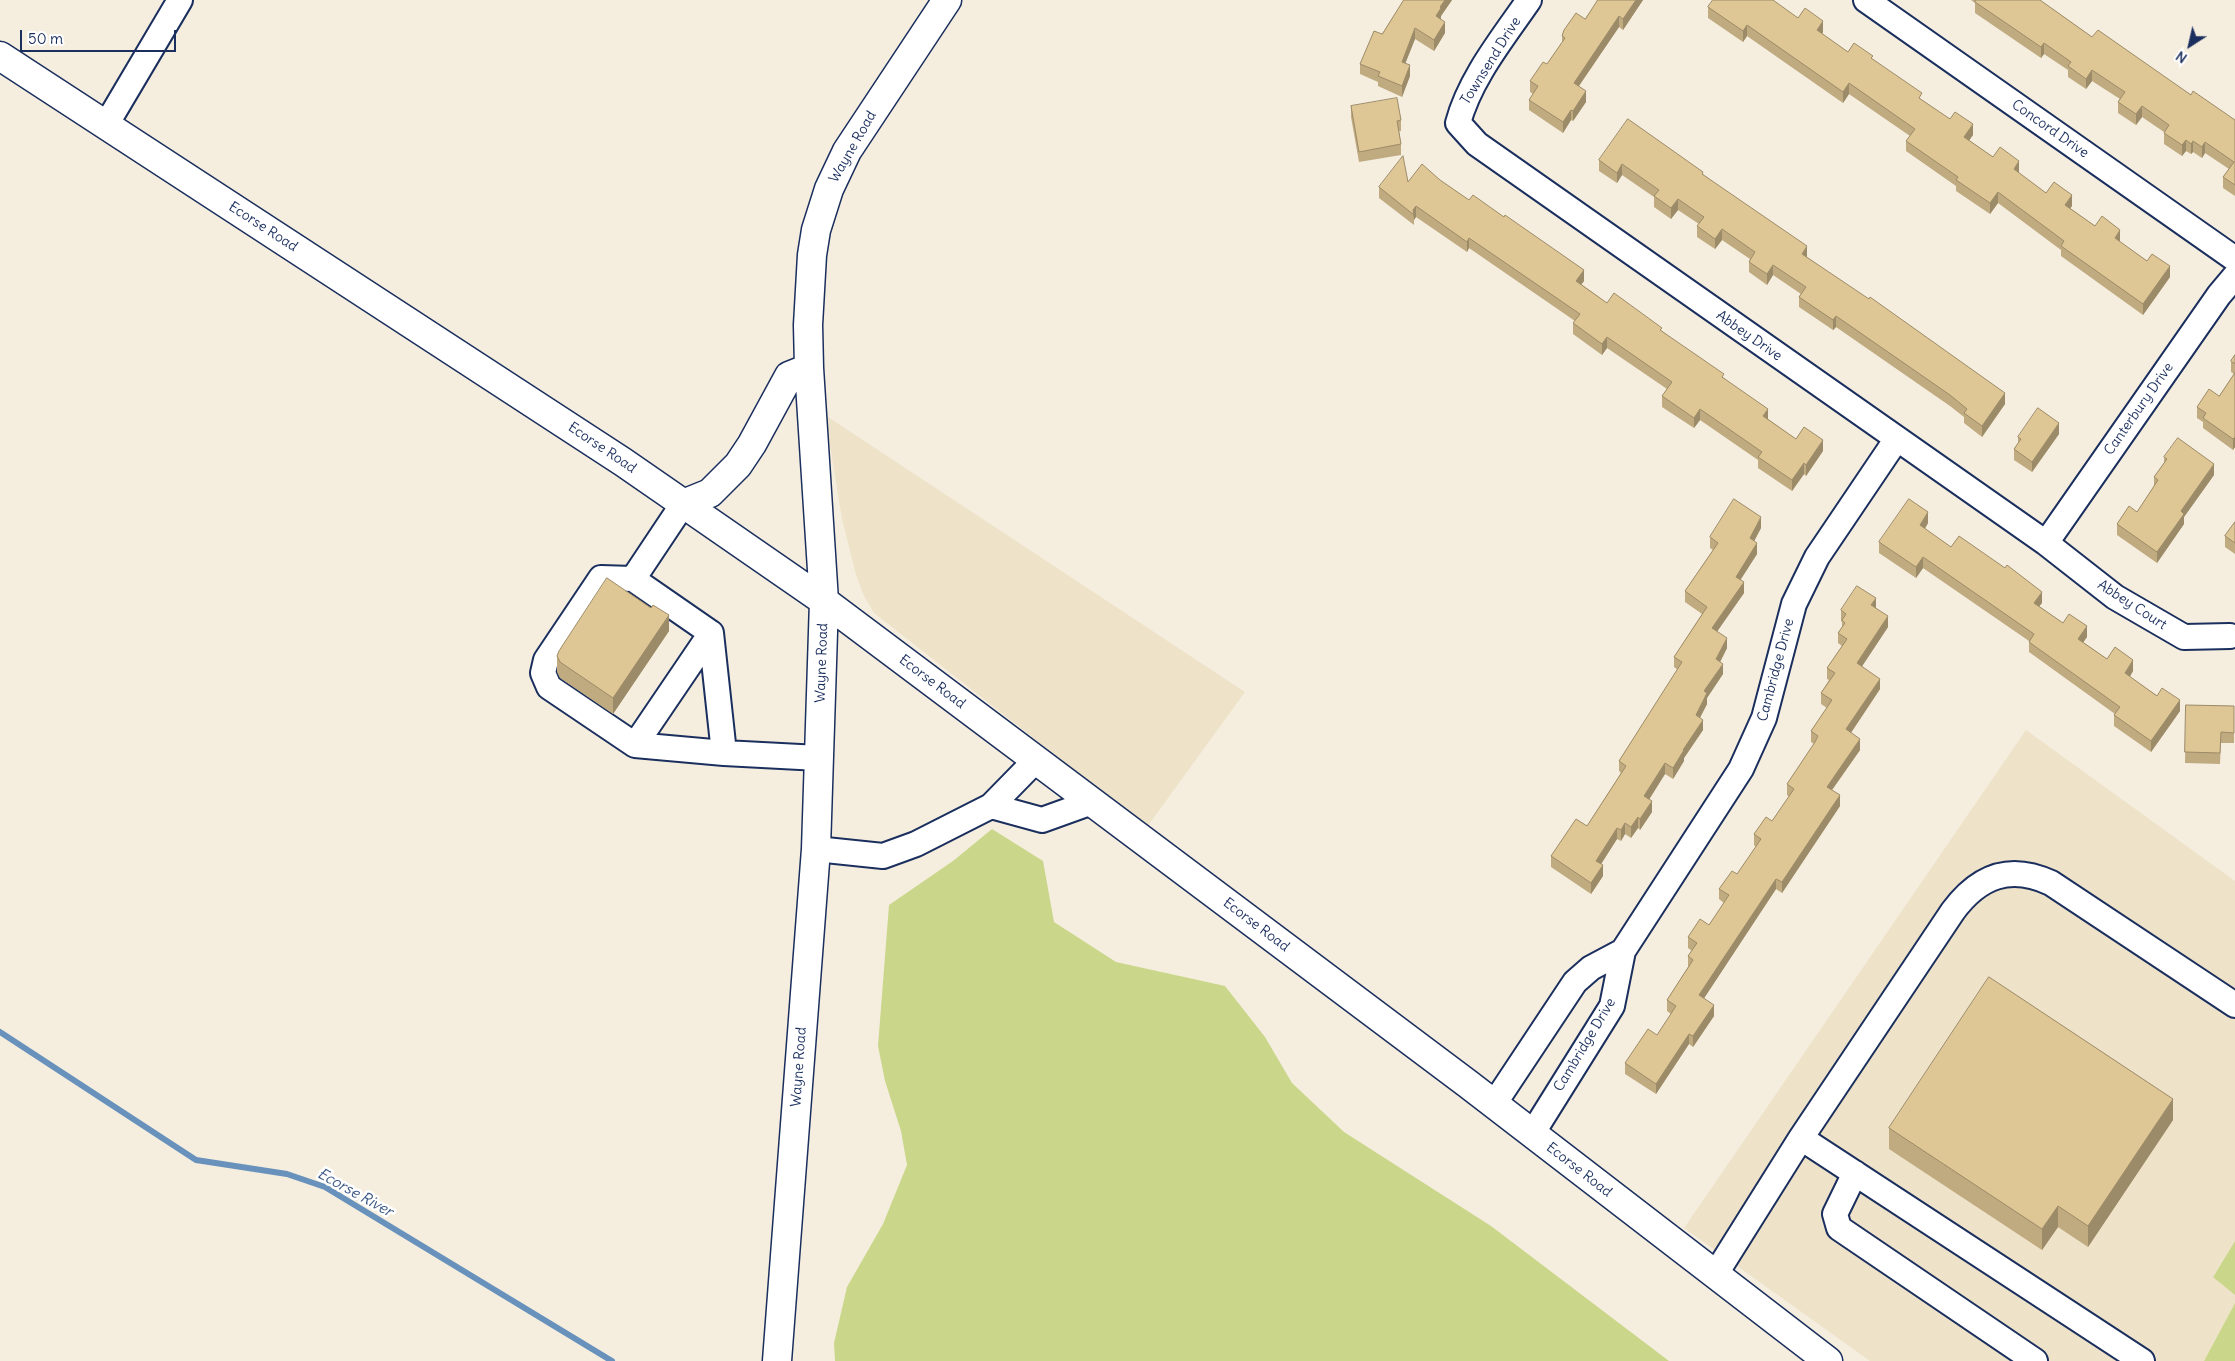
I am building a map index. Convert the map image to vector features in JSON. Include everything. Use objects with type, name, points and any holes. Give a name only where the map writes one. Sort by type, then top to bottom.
[{"type":"main road","name":"Wayne Road","points":[[778,1361],[816,849],[824,601],[809,368],[808,325],[812,255],[816,230],[829,189],[848,151],[947,0]]},
{"type":"main road","name":"Ecorse Road","points":[[0,56],[615,457],[824,601],[1494,1104],[1828,1361]]},
{"type":"main road","points":[[683,504],[710,493],[738,465],[752,444],[789,376],[809,368]]},
{"type":"street","points":[[106,125],[180,0]]},
{"type":"street","name":"Townsend Drive","points":[[1458,123],[1471,89],[1529,0]]},
{"type":"street","name":"Concord Drive","points":[[1866,0],[2235,259]]},
{"type":"street","name":"Abbey Drive","points":[[1458,123],[1491,156],[2046,543]]},
{"type":"street","name":"Canterbury Drive","points":[[2046,543],[2219,295],[2235,276]]},
{"type":"street","name":"Cambridge Drive","points":[[1532,1134],[1612,1006],[1623,951],[1741,769],[1764,718],[1794,604],[1817,557],[1896,440]]},
{"type":"street","points":[[633,579],[683,504]]},
{"type":"street","name":"Abbey Court","points":[[2046,543],[2114,596],[2184,637],[2230,636]]},
{"type":"street","points":[[724,752],[711,633],[633,579],[601,578],[546,660],[543,673],[549,687],[635,745],[724,752],[819,758]]},
{"type":"street","points":[[635,745],[711,633]]},
{"type":"street","points":[[816,849],[884,856],[916,844],[991,806],[1036,760]]},
{"type":"street","points":[[991,806],[1042,820],[1092,802]]},
{"type":"street","points":[[1715,1274],[1802,1138],[1953,911],[1964,896],[1990,878],[2018,874],[2038,877],[2051,883],[2235,1005]]},
{"type":"street","name":"Cambridge Drive","points":[[1494,1104],[1575,982],[1591,968],[1623,951]]},
{"type":"street","points":[[1802,1138],[2142,1361]]},
{"type":"street","points":[[1855,1173],[1835,1214],[1839,1228],[2035,1361]]},
{"type":"shaded area","points":[[825,415],[1245,692],[1147,827],[874,613],[864,596],[856,575],[842,519]]},
{"type":"shaded area","points":[[2026,730],[2235,881],[2235,1241],[2213,1276],[2235,1295],[2235,1303],[2204,1361],[1870,1361],[1684,1228]]},
{"type":"green space","points":[[992,829],[1043,861],[1054,922],[1116,962],[1225,986],[1265,1037],[1292,1083],[1344,1132],[1491,1226],[1669,1361],[835,1361],[834,1343],[847,1287],[883,1224],[907,1165],[901,1131],[885,1081],[878,1046],[889,905],[953,861]]},
{"type":"green space","points":[[2235,1241],[2235,1295],[2213,1277]]},
{"type":"green space","points":[[2235,1303],[2235,1361],[2204,1361]]},
{"type":"building","points":[[1404,0],[1445,0],[1436,16],[1445,22],[1434,40],[1415,28],[1402,62],[1410,65],[1402,86],[1378,76],[1380,72],[1360,64],[1374,31],[1382,34]]},
{"type":"building","points":[[1598,0],[1636,0],[1623,19],[1619,16],[1574,83],[1586,91],[1563,122],[1529,100],[1538,86],[1530,81],[1543,62],[1547,64],[1565,38],[1562,36],[1564,30],[1576,13],[1585,19]]},
{"type":"building","points":[[1713,0],[1773,0],[1798,18],[1805,8],[1823,21],[1817,30],[1848,52],[1854,43],[1873,56],[1871,58],[1922,93],[1919,98],[1950,119],[1955,112],[1973,124],[1964,137],[1993,157],[2000,147],[2019,161],[2014,169],[2046,193],[2054,182],[2072,195],[2065,205],[2095,226],[2102,216],[2120,230],[2115,238],[2147,261],[2152,254],[2170,266],[2143,304],[2061,246],[2064,241],[1998,192],[1990,203],[1956,180],[1958,177],[1906,141],[1915,129],[1849,83],[1843,92],[1747,25],[1743,31],[1708,7]]},
{"type":"building","points":[[1976,0],[2040,0],[2092,37],[2098,30],[2191,95],[2193,91],[2235,120],[2235,185],[2223,177],[2234,162],[2205,142],[2202,147],[2193,141],[2191,144],[2186,140],[2182,145],[2164,133],[2169,125],[2142,106],[2136,114],[2118,102],[2125,92],[2092,70],[2086,79],[2068,66],[2071,62],[2044,43],[2041,47],[1975,2]]},
{"type":"building","points":[[1397,98],[1401,120],[1397,121],[1401,144],[1359,152],[1351,106]]},
{"type":"building","points":[[1628,119],[1703,172],[1702,174],[1807,246],[1802,254],[1869,299],[1870,297],[2005,393],[1982,426],[1964,413],[1967,409],[1950,395],[1836,316],[1833,320],[1799,297],[1806,287],[1773,265],[1767,274],[1749,262],[1755,252],[1722,229],[1715,239],[1697,226],[1704,217],[1678,199],[1671,208],[1654,196],[1659,190],[1622,164],[1617,173],[1599,160]]},
{"type":"building","points":[[1403,156],[1408,182],[1422,164],[1440,180],[1469,200],[1473,195],[1584,270],[1576,281],[1607,303],[1614,293],[1662,328],[1660,330],[1724,374],[1722,377],[1768,409],[1763,416],[1796,439],[1804,427],[1823,440],[1806,465],[1804,463],[1792,480],[1758,457],[1762,452],[1700,409],[1694,418],[1662,396],[1672,382],[1607,337],[1602,344],[1573,323],[1580,314],[1469,238],[1467,242],[1416,206],[1413,210],[1414,215],[1379,187]]},
{"type":"building","points":[[2235,355],[2235,364],[2231,361]]},
{"type":"building","points":[[2235,373],[2235,437],[2233,439],[2203,418],[2206,413],[2197,407],[2209,389],[2219,396]]},
{"type":"building","points":[[2038,408],[2059,423],[2032,462],[2014,449],[2021,439],[2018,437]]},
{"type":"building","points":[[2178,438],[2214,464],[2181,511],[2184,514],[2157,552],[2117,524],[2129,506],[2137,512],[2158,480],[2154,477],[2167,459],[2164,457]]},
{"type":"building","points":[[1734,499],[1761,517],[1750,538],[1757,543],[1736,577],[1744,582],[1712,628],[1727,638],[1716,659],[1723,664],[1704,691],[1707,693],[1696,715],[1703,720],[1673,768],[1665,763],[1644,796],[1652,801],[1640,819],[1638,817],[1631,827],[1625,823],[1621,830],[1617,828],[1596,861],[1603,865],[1591,883],[1551,856],[1576,819],[1587,826],[1626,766],[1619,761],[1682,662],[1674,657],[1707,607],[1685,591],[1718,543],[1710,537]]},
{"type":"building","points":[[1909,499],[1928,512],[1920,525],[1951,547],[1959,536],[2005,568],[2007,565],[2042,592],[2034,603],[2063,623],[2069,614],[2087,626],[2078,639],[2107,659],[2115,647],[2133,660],[2125,673],[2157,696],[2162,688],[2180,700],[2151,741],[2114,715],[2120,707],[2029,642],[2034,634],[1923,557],[1916,567],[1879,542]]},
{"type":"building","points":[[2235,522],[2235,543],[2225,536]]},
{"type":"building","points":[[607,578],[651,608],[653,605],[669,615],[613,698],[560,662],[557,656]]},
{"type":"building","points":[[1857,586],[1876,598],[1871,605],[1888,616],[1857,663],[1880,679],[1846,729],[1860,739],[1827,787],[1840,795],[1782,882],[1776,879],[1699,995],[1714,1005],[1693,1036],[1689,1034],[1656,1084],[1625,1063],[1648,1029],[1657,1035],[1676,1006],[1667,1000],[1693,960],[1688,956],[1697,943],[1688,937],[1700,919],[1709,925],[1729,895],[1719,889],[1732,871],[1737,874],[1761,839],[1754,834],[1766,817],[1772,821],[1794,789],[1787,784],[1815,742],[1818,736],[1811,731],[1832,700],[1821,693],[1835,673],[1827,668],[1847,639],[1838,633],[1845,623],[1842,620],[1846,614],[1841,610]]},
{"type":"building","points":[[2186,705],[2234,706],[2234,733],[2221,732],[2220,753],[2185,752]]},
{"type":"building","points":[[1989,977],[2173,1099],[2088,1226],[2058,1206],[2042,1229],[1889,1128]]},
{"type":"waterway","name":"Ecorse River","points":[[0,1032],[196,1160],[287,1174],[325,1187],[612,1361]]}]
